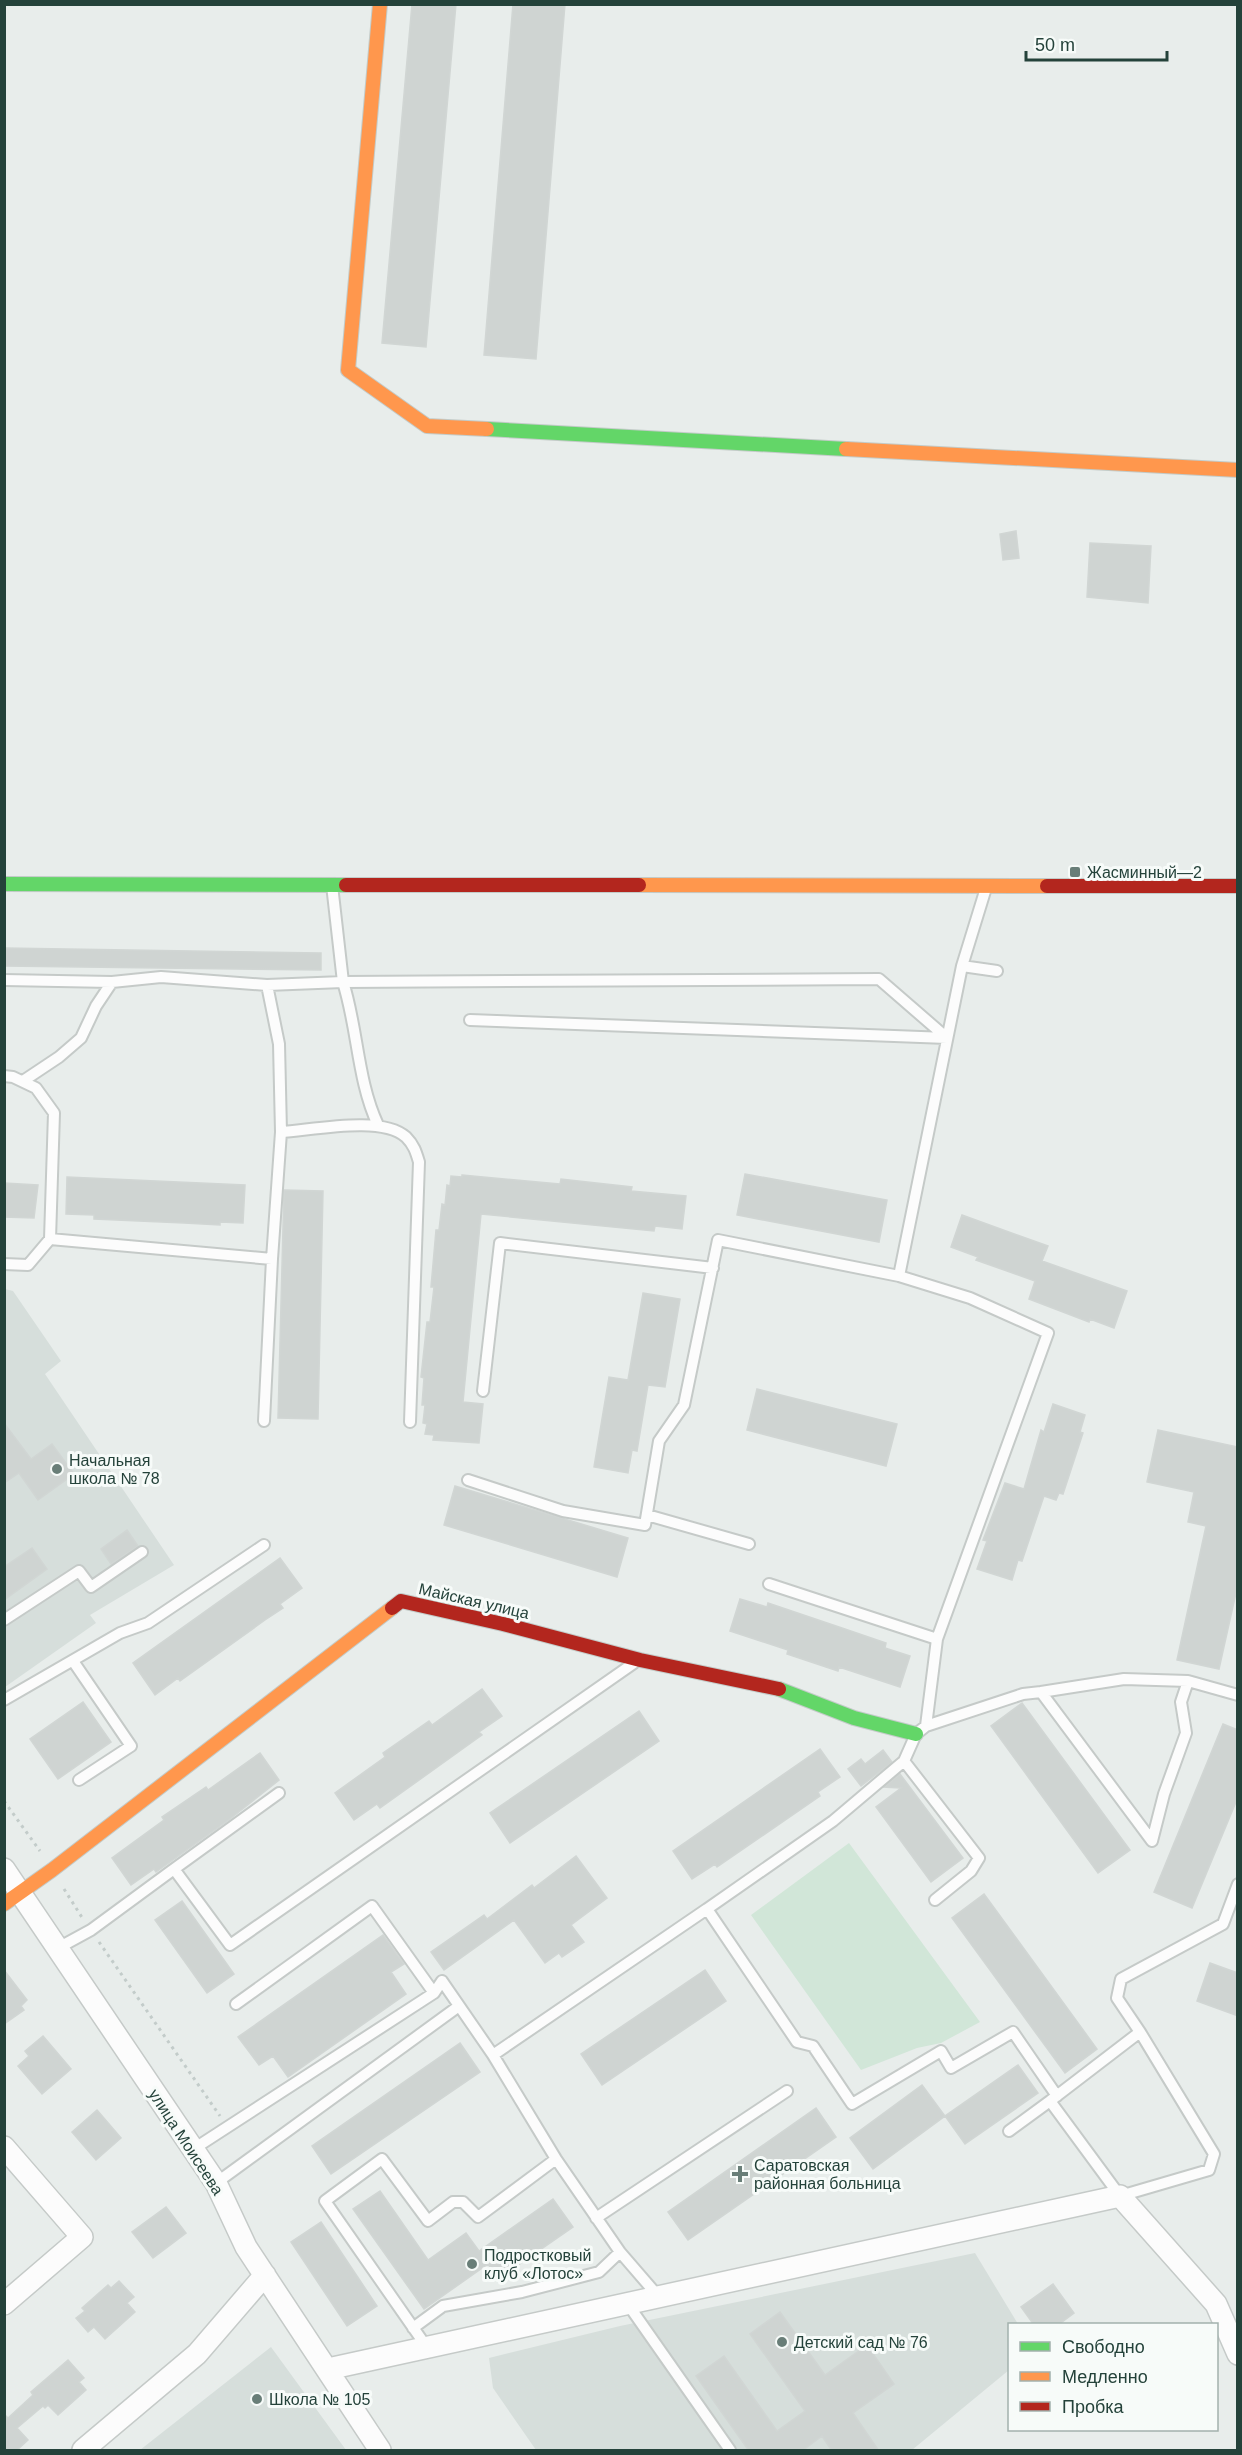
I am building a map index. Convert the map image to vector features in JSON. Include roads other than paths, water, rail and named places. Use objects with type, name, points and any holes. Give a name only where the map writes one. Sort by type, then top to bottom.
[{"type":"street","points":[[380,4],[348,370],[427,426],[1238,470]]},
{"type":"street","points":[[4,884],[1238,886]]},
{"type":"street","name":"Майская улица","points":[[9,1893],[52,1870],[401,1601],[503,1624],[640,1660],[778,1689],[854,1718],[921,1730]]},
{"type":"street","name":"улица Моисеева","points":[[4,1869],[9,1893],[58,1948],[216,2183],[246,2247],[380,2451]]},
{"type":"street","points":[[4,2147],[82,2237],[4,2304]]},
{"type":"street","points":[[328,2369],[1120,2196],[1216,2304],[1238,2354]]},
{"type":"street","points":[[83,2451],[196,2354],[265,2275]]},
{"type":"lane","points":[[332,884],[343,982],[351,1010],[367,1103],[378,1125]]},
{"type":"lane","points":[[899,1276],[962,966],[987,885]]},
{"type":"lane","points":[[962,966],[997,971]]},
{"type":"lane","points":[[4,980],[112,982],[161,977],[267,985],[343,982],[879,979],[947,1038]]},
{"type":"lane","points":[[23,1081],[59,1057],[81,1038],[96,1006],[112,982]]},
{"type":"lane","points":[[264,1421],[281,1132],[279,1044],[267,985]]},
{"type":"lane","points":[[470,1020],[947,1038]]},
{"type":"lane","points":[[4,1076],[13,1077],[36,1088],[54,1113],[50,1239],[28,1265],[4,1264]]},
{"type":"lane","points":[[281,1132],[378,1125],[405,1136],[415,1147],[419,1162],[410,1422]]},
{"type":"lane","points":[[50,1239],[272,1259]]},
{"type":"lane","points":[[468,1480],[563,1511],[645,1525],[659,1441],[684,1405],[718,1240],[899,1276],[970,1298],[1048,1333],[937,1640],[921,1730],[904,1761],[833,1821],[493,2055]]},
{"type":"lane","points":[[483,1390],[500,1243],[712,1268]]},
{"type":"lane","points":[[647,1515],[749,1544]]},
{"type":"lane","points":[[4,1700],[120,1633],[148,1623],[264,1545]]},
{"type":"lane","points":[[4,1620],[79,1570],[91,1587],[142,1552]]},
{"type":"lane","points":[[769,1584],[937,1640]]},
{"type":"lane","points":[[174,1869],[230,1945],[640,1660]]},
{"type":"lane","points":[[74,1661],[131,1746],[79,1780]]},
{"type":"lane","points":[[921,1730],[1023,1694],[1124,1679],[1188,1681],[1238,1695]]},
{"type":"lane","points":[[1041,1692],[1152,1841],[1164,1794],[1186,1733],[1181,1702],[1188,1681]]},
{"type":"lane","points":[[904,1761],[979,1858],[970,1871],[935,1900]]},
{"type":"lane","points":[[58,1948],[91,1930],[279,1793]]},
{"type":"lane","points":[[707,1909],[797,2042],[813,2046],[852,2104],[940,2051],[951,2068],[1013,2032],[1120,2196],[1209,2170],[1214,2154],[1117,1998],[1121,1979],[1223,1924],[1238,1884]]},
{"type":"lane","points":[[236,2004],[372,1906],[434,1993]]},
{"type":"lane","points":[[192,2150],[434,1993],[442,1981],[493,2055],[556,2159],[620,2252],[658,2296]]},
{"type":"lane","points":[[216,2183],[459,2006]]},
{"type":"lane","points":[[1009,2131],[1140,2032]]},
{"type":"lane","points":[[596,2217],[787,2091]]},
{"type":"lane","points":[[426,2346],[325,2201],[382,2159],[428,2221],[453,2202],[463,2202],[478,2217],[556,2159]]},
{"type":"lane","points":[[413,2328],[443,2306],[522,2292],[599,2272],[620,2252]]},
{"type":"lane","points":[[626,2303],[730,2451]]},
{"type":"place","name":"Жасминный—2","points":[[1075,872]]},
{"type":"place","name":"Начальная школа № 78","points":[[57,1469]]},
{"type":"place","name":"Саратовская районная больница","points":[[740,2174]]},
{"type":"place","name":"Подростковый клуб «Лотос»","points":[[472,2264]]},
{"type":"place","name":"Детский сад № 76","points":[[782,2342]]},
{"type":"place","name":"Школа № 105","points":[[257,2399]]}]
